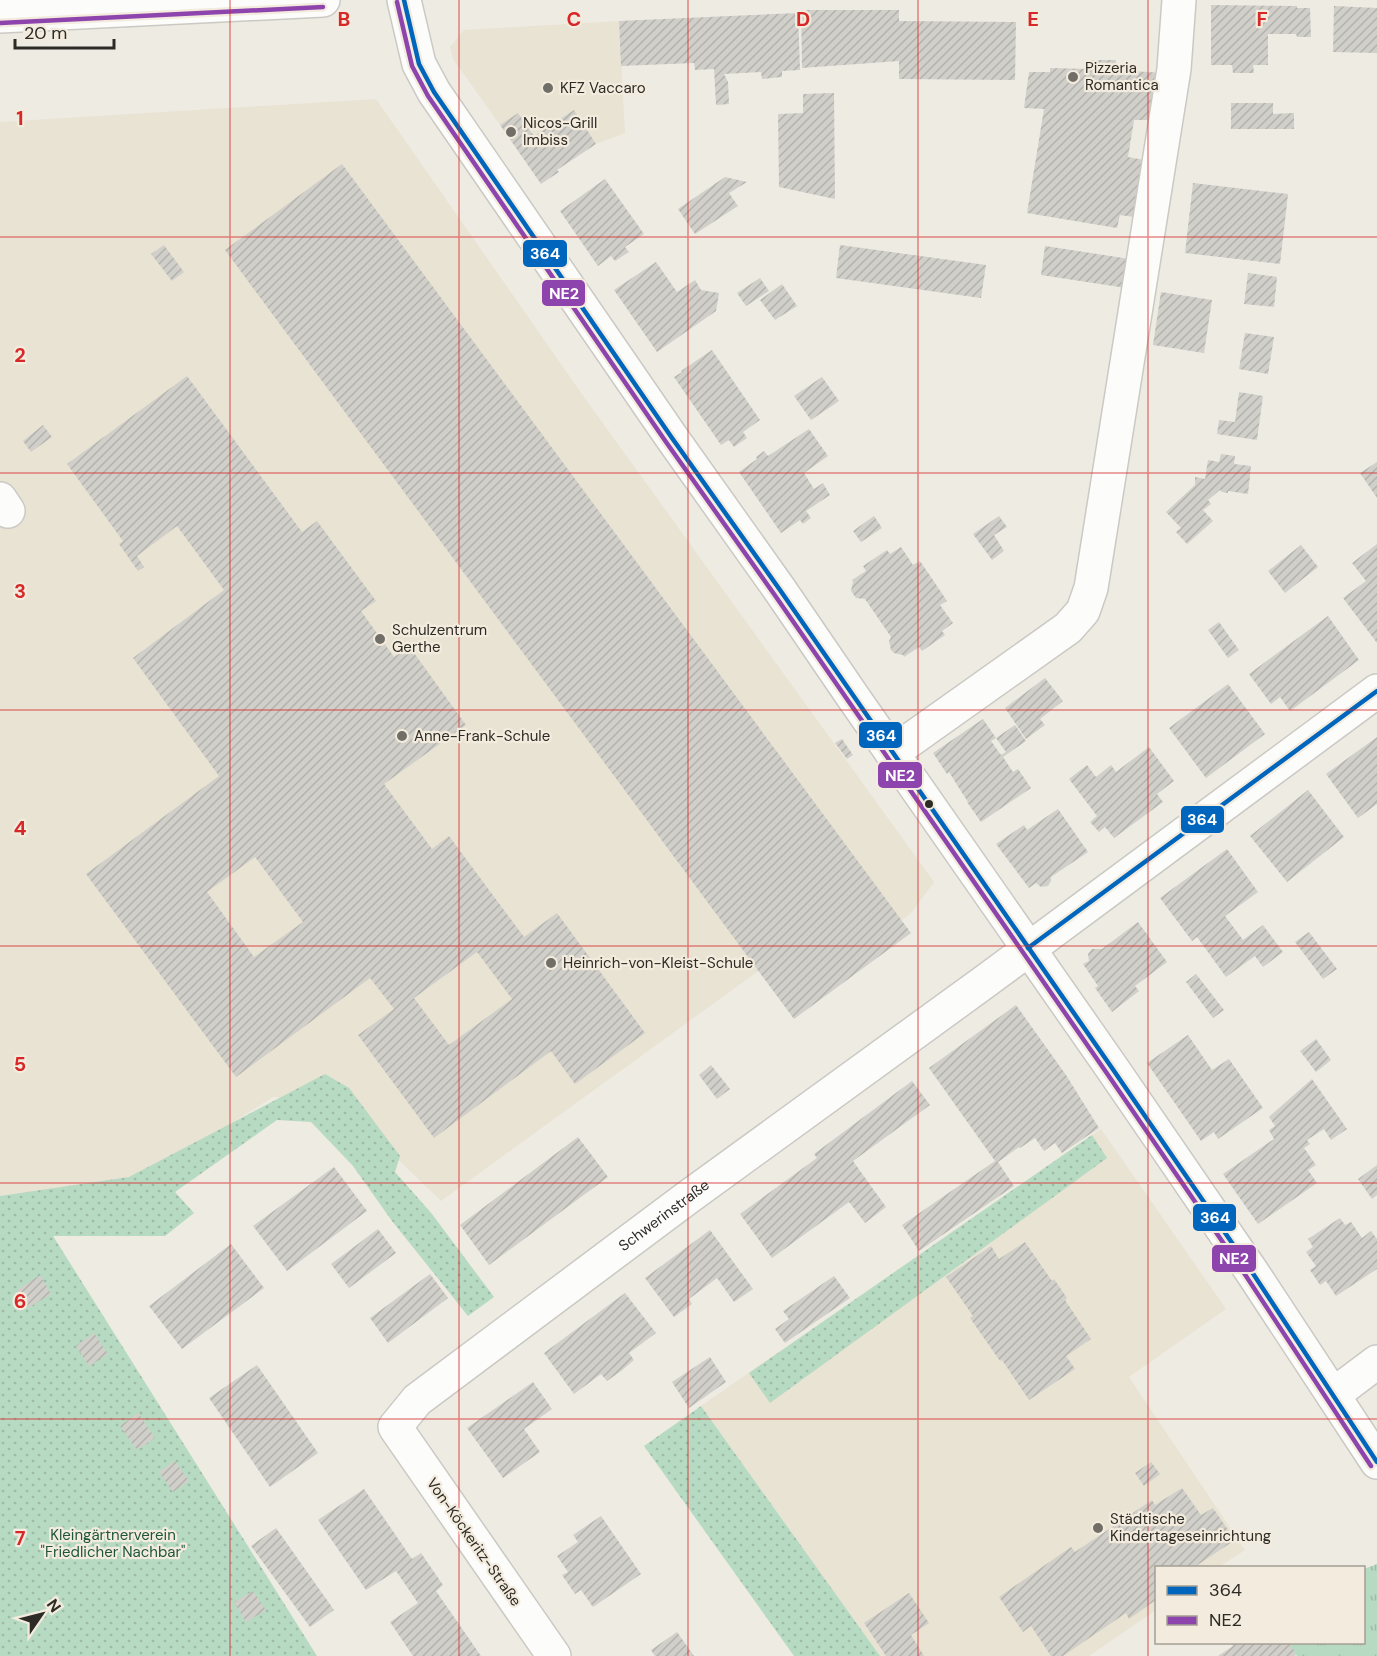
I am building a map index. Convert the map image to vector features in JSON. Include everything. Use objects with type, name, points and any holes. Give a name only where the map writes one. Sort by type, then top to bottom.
[{"type":"street","points":[[0,16],[323,0]]},
{"type":"street","points":[[404,0],[419,64],[434,92],[1252,1272],[1377,1462]]},
{"type":"street","points":[[892,753],[1068,628],[1083,611],[1091,588],[1174,69],[1179,0]]},
{"type":"street","name":"Schwerinstraße","points":[[395,1427],[417,1400],[687,1198],[1377,692]]},
{"type":"street","points":[[1333,1395],[1377,1362]]},
{"type":"street","name":"Von-Köckeritz-Straße","points":[[395,1427],[554,1656]]},
{"type":"shaded area","name":"KFZ Vaccaro","points":[[619,21],[625,133],[596,144],[574,110],[534,136],[518,113],[500,125],[453,59],[450,47],[464,30]]},
{"type":"shaded area","name":"Schulzentrum Gerthe","points":[[376,99],[584,397],[934,882],[912,912],[842,968],[757,972],[441,1201],[339,1102],[273,1097],[130,1187],[0,1210],[0,122]]},
{"type":"shaded area","points":[[1101,1129],[1226,1309],[1129,1377],[1245,1550],[1221,1566],[1155,1566],[1155,1611],[1089,1656],[880,1656],[701,1406]]},
{"type":"green space","name":"Kleingärtnerverein \"Friedlicher Nachbar\"","points":[[325,1074],[349,1088],[400,1156],[395,1172],[432,1214],[494,1297],[468,1316],[392,1221],[353,1166],[311,1122],[277,1120],[175,1192],[194,1213],[165,1236],[53,1236],[317,1656],[0,1656],[0,1196],[129,1177]]},
{"type":"green space","points":[[1092,1135],[1107,1158],[770,1403],[749,1373]]},
{"type":"green space","points":[[701,1406],[880,1656],[794,1656],[644,1446]]},
{"type":"green space","points":[[1377,1564],[1377,1656],[1297,1656],[1289,1644],[1365,1644],[1365,1569]]},
{"type":"building","points":[[1211,5],[1310,8],[1311,37],[1297,37],[1296,34],[1268,34],[1268,65],[1253,65],[1254,73],[1233,73],[1232,65],[1211,65]]},
{"type":"building","points":[[1334,6],[1377,8],[1377,53],[1333,52]]},
{"type":"building","points":[[801,10],[899,10],[899,21],[1016,22],[1015,80],[899,79],[899,61],[802,68]]},
{"type":"building","points":[[798,13],[800,70],[782,71],[782,77],[762,79],[761,72],[724,74],[728,82],[729,104],[716,105],[714,69],[695,70],[694,63],[621,66],[619,21]]},
{"type":"building","points":[[1089,60],[1116,60],[1115,70],[1164,73],[1156,120],[1134,120],[1128,157],[1149,161],[1141,218],[1120,215],[1117,228],[1027,213],[1044,109],[1024,108],[1029,72],[1050,72],[1050,68],[1090,69]]},
{"type":"building","points":[[834,93],[835,199],[779,187],[778,114],[803,113],[803,94]]},
{"type":"building","points":[[1231,103],[1273,103],[1273,114],[1294,113],[1294,129],[1231,129]]},
{"type":"building","points":[[574,110],[596,144],[557,170],[559,172],[541,184],[500,125],[518,113],[534,136]]},
{"type":"building","points":[[342,164],[911,933],[794,1019],[225,250]]},
{"type":"building","points":[[725,177],[747,182],[729,193],[738,206],[695,234],[678,209]]},
{"type":"building","points":[[605,179],[644,234],[625,247],[629,252],[615,261],[611,256],[598,266],[560,211]]},
{"type":"building","points":[[1193,183],[1288,194],[1280,264],[1185,253]]},
{"type":"building","points":[[164,245],[184,272],[172,281],[151,254]]},
{"type":"building","points":[[840,245],[986,265],[981,298],[836,278]]},
{"type":"building","points":[[1045,246],[1130,259],[1126,288],[1041,275]]},
{"type":"building","points":[[656,262],[677,292],[695,280],[701,290],[719,293],[716,311],[657,352],[614,290]]},
{"type":"building","points":[[1248,273],[1277,277],[1274,307],[1244,304]]},
{"type":"building","points":[[760,278],[769,291],[746,306],[737,293]]},
{"type":"building","points":[[782,284],[797,306],[775,320],[760,300]]},
{"type":"building","points":[[1161,292],[1212,300],[1204,353],[1153,345]]},
{"type":"building","points":[[1245,333],[1274,337],[1268,374],[1239,369]]},
{"type":"building","points":[[712,350],[760,420],[743,432],[747,438],[734,447],[729,440],[721,445],[674,377]]},
{"type":"building","points":[[187,376],[302,532],[317,521],[376,601],[361,611],[394,657],[409,646],[466,725],[384,784],[432,849],[449,836],[524,937],[557,913],[645,1033],[575,1084],[551,1051],[434,1138],[358,1035],[394,1009],[370,978],[236,1077],[86,874],[219,776],[133,658],[224,590],[177,526],[137,556],[144,567],[138,571],[119,544],[123,541],[67,464]],"holes":[[[255,857],[303,922],[254,957],[207,892]],[[477,952],[512,999],[449,1045],[414,998]]]},
{"type":"building","points":[[822,377],[839,401],[811,420],[794,396]]},
{"type":"building","points":[[1239,392],[1263,396],[1257,440],[1217,434],[1219,420],[1235,422]]},
{"type":"building","points":[[43,425],[52,437],[31,452],[23,441]]},
{"type":"building","points":[[809,429],[828,456],[804,473],[814,489],[823,483],[830,495],[806,511],[811,518],[803,524],[800,520],[781,533],[739,472],[764,451],[768,456]]},
{"type":"building","points":[[1221,454],[1235,456],[1234,464],[1251,466],[1248,494],[1228,491],[1228,493],[1220,490],[1208,500],[1211,504],[1203,510],[1213,521],[1187,544],[1176,532],[1181,528],[1166,512],[1195,485],[1195,477],[1205,479],[1208,460],[1219,462]]},
{"type":"building","points":[[1377,462],[1377,498],[1360,473]]},
{"type":"building","points":[[874,516],[882,528],[861,542],[853,531]]},
{"type":"building","points":[[999,516],[1007,527],[994,535],[1004,551],[992,560],[973,534]]},
{"type":"building","points":[[1377,544],[1377,643],[1343,598],[1366,581],[1352,563]]},
{"type":"building","points":[[1301,545],[1318,567],[1285,593],[1268,571]]},
{"type":"building","points":[[901,547],[913,565],[920,561],[947,601],[940,605],[953,623],[942,631],[945,635],[922,651],[919,647],[904,657],[891,650],[889,641],[891,637],[865,599],[856,598],[851,591],[852,580],[866,571],[863,566],[887,550],[890,554]]},
{"type":"building","points":[[1328,616],[1359,660],[1290,711],[1280,697],[1271,704],[1249,674]]},
{"type":"building","points":[[1219,622],[1239,650],[1228,658],[1208,630]]},
{"type":"building","points":[[1045,678],[1063,701],[1040,719],[1045,725],[1026,739],[1005,708]]},
{"type":"building","points":[[1228,684],[1265,734],[1206,778],[1169,728]]},
{"type":"building","points":[[983,719],[996,738],[1015,725],[1026,741],[1003,757],[1013,772],[1018,769],[1031,788],[981,822],[949,772],[947,774],[933,753]],"holes":[[[996,738],[1006,752],[1001,755],[991,741]]]},
{"type":"building","points":[[1377,737],[1377,804],[1358,818],[1326,774]]},
{"type":"building","points":[[842,739],[853,755],[847,759],[835,743]]},
{"type":"building","points":[[1149,747],[1174,781],[1157,794],[1163,802],[1114,838],[1105,827],[1099,832],[1090,822],[1097,816],[1069,779],[1087,765],[1096,777],[1111,765],[1116,772]]},
{"type":"building","points":[[1308,790],[1344,837],[1287,882],[1250,836]]},
{"type":"building","points":[[1058,809],[1088,852],[1051,877],[1048,886],[1041,887],[1036,883],[1029,888],[996,844],[1024,825],[1027,830]]},
{"type":"building","points":[[1227,849],[1258,892],[1225,916],[1243,940],[1263,925],[1283,952],[1263,967],[1255,956],[1226,977],[1197,937],[1192,941],[1160,898]]},
{"type":"building","points":[[1138,922],[1167,962],[1135,986],[1139,991],[1112,1012],[1095,988],[1098,986],[1083,964],[1089,961],[1088,954],[1092,949],[1102,949]]},
{"type":"building","points":[[1309,932],[1337,969],[1323,979],[1295,942]]},
{"type":"building","points":[[1196,974],[1224,1010],[1213,1018],[1186,982]]},
{"type":"building","points":[[1016,1005],[1066,1075],[1099,1128],[1062,1153],[1055,1143],[1044,1151],[1035,1138],[1019,1147],[998,1162],[1014,1186],[919,1251],[902,1225],[995,1161],[929,1068]]},
{"type":"building","points":[[1188,1035],[1212,1070],[1229,1059],[1263,1108],[1218,1139],[1214,1132],[1201,1141],[1147,1063]]},
{"type":"building","points":[[1316,1039],[1331,1060],[1316,1072],[1300,1051]]},
{"type":"building","points":[[711,1065],[730,1089],[717,1099],[699,1075]]},
{"type":"building","points":[[1312,1079],[1347,1129],[1331,1140],[1324,1129],[1307,1140],[1310,1144],[1304,1148],[1316,1165],[1308,1170],[1317,1183],[1258,1224],[1223,1174],[1274,1139],[1269,1130],[1275,1126],[1269,1117]]},
{"type":"building","points":[[912,1081],[930,1105],[853,1161],[886,1207],[865,1223],[849,1202],[772,1258],[740,1214],[817,1158],[814,1154]]},
{"type":"building","points":[[578,1137],[608,1177],[489,1265],[460,1225]]},
{"type":"building","points":[[1377,1165],[1377,1195],[1372,1199],[1358,1179]]},
{"type":"building","points":[[334,1167],[367,1211],[287,1271],[253,1226]]},
{"type":"building","points":[[1340,1218],[1345,1225],[1351,1222],[1362,1238],[1371,1231],[1377,1239],[1377,1269],[1336,1296],[1326,1281],[1320,1285],[1310,1270],[1316,1266],[1306,1252],[1313,1247],[1308,1239]]},
{"type":"building","points":[[378,1229],[396,1253],[349,1288],[331,1264]]},
{"type":"building","points":[[710,1230],[753,1289],[734,1302],[717,1278],[689,1299],[692,1304],[674,1317],[645,1278]]},
{"type":"building","points":[[1025,1242],[1052,1281],[1054,1279],[1067,1298],[1065,1300],[1091,1339],[1066,1356],[1075,1369],[1029,1400],[970,1318],[973,1316],[946,1277],[991,1246],[999,1259]]},
{"type":"building","points":[[231,1244],[264,1288],[182,1349],[149,1306]]},
{"type":"building","points":[[430,1274],[448,1298],[388,1343],[370,1318]]},
{"type":"building","points":[[40,1275],[51,1294],[28,1308],[17,1290]]},
{"type":"building","points":[[834,1276],[850,1298],[785,1343],[775,1329],[789,1319],[783,1311]]},
{"type":"building","points":[[625,1293],[656,1333],[629,1353],[634,1360],[621,1371],[607,1381],[601,1374],[574,1394],[544,1353]]},
{"type":"building","points":[[94,1333],[108,1354],[89,1366],[76,1346]]},
{"type":"building","points":[[710,1357],[726,1382],[689,1408],[672,1382]]},
{"type":"building","points":[[257,1365],[318,1453],[270,1487],[209,1398]]},
{"type":"building","points":[[533,1382],[552,1409],[524,1429],[540,1452],[503,1478],[467,1428]]},
{"type":"building","points":[[138,1413],[155,1438],[137,1450],[120,1426]]},
{"type":"building","points":[[175,1461],[189,1481],[173,1492],[159,1472]]},
{"type":"building","points":[[1151,1462],[1160,1474],[1144,1486],[1135,1473]]},
{"type":"building","points":[[1182,1488],[1201,1515],[1213,1508],[1235,1540],[1196,1566],[1155,1566],[1155,1601],[1129,1619],[1126,1613],[1063,1656],[1051,1656],[1031,1626],[1023,1632],[999,1597],[1071,1547],[1075,1552],[1152,1500],[1155,1505]]},
{"type":"building","points":[[364,1489],[412,1559],[421,1553],[443,1585],[436,1591],[481,1656],[413,1656],[390,1622],[418,1603],[396,1571],[366,1590],[318,1520]]},
{"type":"building","points":[[601,1516],[641,1574],[593,1607],[581,1590],[575,1594],[562,1575],[568,1572],[557,1556],[578,1542],[573,1535]]},
{"type":"building","points":[[276,1528],[334,1610],[310,1627],[251,1546]]},
{"type":"building","points":[[253,1591],[266,1610],[246,1622],[234,1602]]},
{"type":"building","points":[[909,1593],[929,1623],[911,1635],[924,1656],[886,1656],[864,1623]]},
{"type":"building","points":[[677,1632],[694,1656],[655,1656],[651,1650]]},
{"type":"building","points":[[1232,1644],[1290,1644],[1296,1654],[1295,1656],[1218,1656],[1233,1646]]},
{"type":"transit line","name":"364","points":[[404,0],[419,64],[434,92],[672,438],[1112,1068],[1252,1272],[1377,1462]]},
{"type":"transit line","name":"NE2","points":[[397,2],[412,66],[428,96],[666,442],[1106,1072],[1246,1276],[1371,1466]]},
{"type":"transit line","name":"NE2","points":[[0,23],[323,7]]},
{"type":"transit line","name":"364","points":[[1028,948],[1377,691]]},
{"type":"place","name":"Pizzeria Romantica","points":[[1073,77]]},
{"type":"place","name":"KFZ Vaccaro","points":[[548,88]]},
{"type":"place","name":"Nicos-Grill Imbiss","points":[[511,132]]},
{"type":"place","name":"Schulzentrum Gerthe","points":[[380,639]]},
{"type":"place","name":"Anne-Frank-Schule","points":[[402,736]]},
{"type":"place","name":"Heinrich-von-Kleist-Schule","points":[[551,963]]},
{"type":"place","name":"Städtische Kindertageseinrichtung","points":[[1098,1528]]}]
